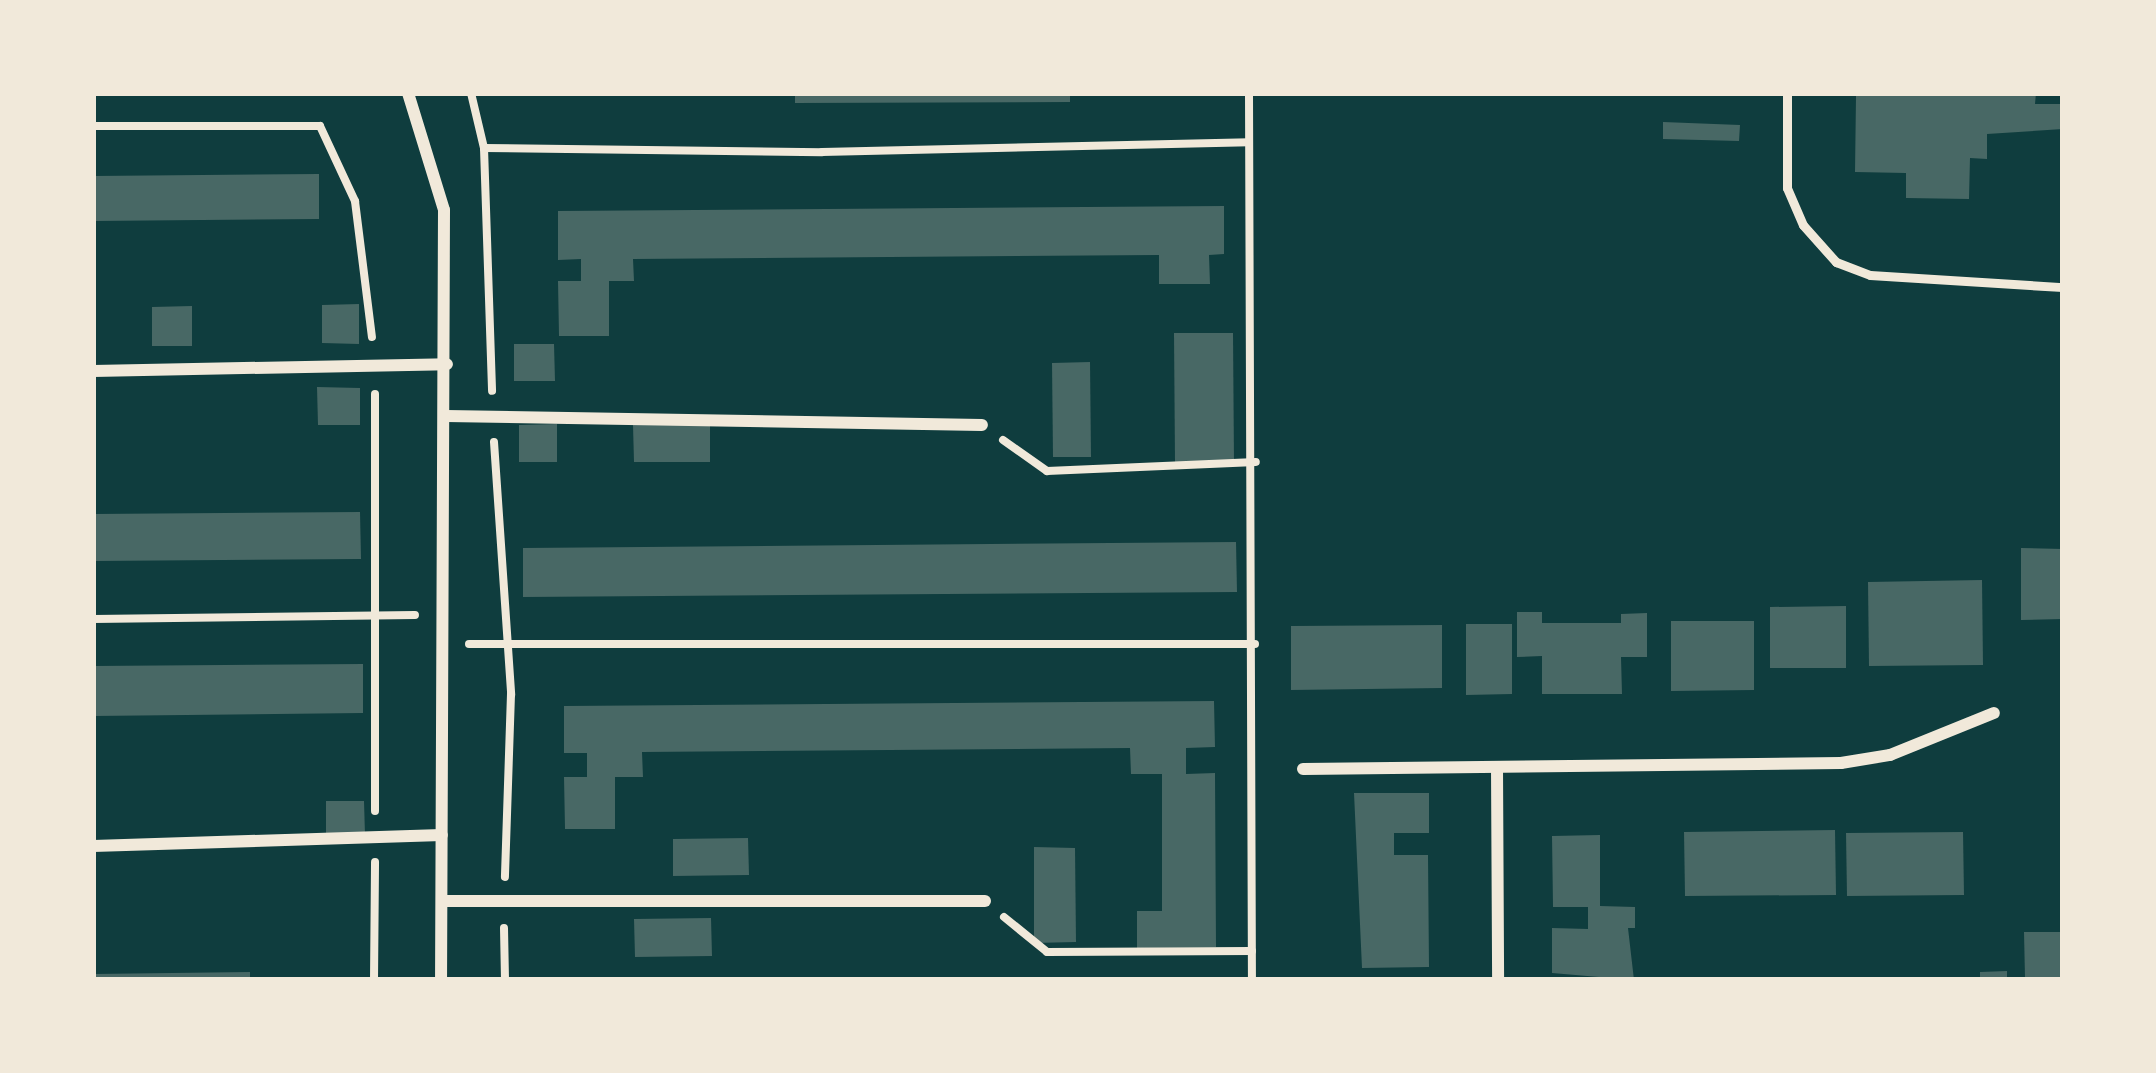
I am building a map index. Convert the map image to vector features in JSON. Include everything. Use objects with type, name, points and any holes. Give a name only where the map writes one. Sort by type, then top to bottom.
[{"type":"street","points":[[408,93],[444,210],[441,980]]},
{"type":"street","points":[[93,370],[447,364]]},
{"type":"street","points":[[446,416],[982,425]]},
{"type":"street","points":[[1304,769],[1865,760],[1994,713]]},
{"type":"street","points":[[1497,767],[1498,980]]},
{"type":"street","points":[[93,846],[442,835]]},
{"type":"street","points":[[442,901],[985,901]]},
{"type":"lane","points":[[1787,93],[1786,188],[1802,225],[1836,262],[1870,275],[2063,287]]},
{"type":"path","points":[[471,93],[484,148],[492,417],[508,644],[505,980]]},
{"type":"path","points":[[1249,93],[1256,462],[1252,980]]},
{"type":"path","points":[[93,127],[320,126],[355,201],[375,365],[374,980]]},
{"type":"path","points":[[484,148],[822,152],[1249,142]]},
{"type":"path","points":[[982,425],[1047,471],[1256,462]]},
{"type":"path","points":[[93,619],[444,614]]},
{"type":"path","points":[[444,644],[1255,644]]},
{"type":"path","points":[[985,901],[1046,952],[1252,951]]},
{"type":"building","points":[[795,93],[1070,93],[1070,102],[795,103]]},
{"type":"building","points":[[2036,93],[2035,104],[2063,104],[2063,129],[1987,134],[1987,159],[1970,158],[1969,199],[1906,198],[1906,173],[1855,172],[1856,96]]},
{"type":"building","points":[[1663,122],[1740,125],[1739,141],[1663,139]]},
{"type":"building","points":[[319,174],[319,219],[93,221],[93,176]]},
{"type":"building","points":[[1224,206],[1224,254],[1209,255],[1210,284],[1159,284],[1159,255],[633,259],[634,281],[609,281],[609,336],[559,336],[558,281],[581,281],[581,259],[558,260],[558,211]]},
{"type":"building","points":[[359,304],[359,344],[322,343],[322,305]]},
{"type":"building","points":[[192,306],[192,346],[152,346],[152,307]]},
{"type":"building","points":[[1174,333],[1233,333],[1234,463],[1175,463]]},
{"type":"building","points":[[514,344],[554,344],[555,381],[514,381]]},
{"type":"building","points":[[1090,362],[1091,457],[1053,457],[1052,363]]},
{"type":"building","points":[[317,387],[360,388],[360,425],[318,425]]},
{"type":"building","points":[[557,424],[557,462],[519,462],[519,425]]},
{"type":"building","points":[[633,425],[710,425],[710,462],[634,462]]},
{"type":"building","points":[[360,512],[361,559],[93,561],[93,514]]},
{"type":"building","points":[[1236,542],[1237,592],[523,597],[523,548]]},
{"type":"building","points":[[2021,548],[2063,549],[2063,619],[2021,620]]},
{"type":"building","points":[[1982,580],[1983,665],[1869,666],[1868,582]]},
{"type":"building","points":[[1846,606],[1846,668],[1770,668],[1770,607]]},
{"type":"building","points":[[1517,612],[1542,612],[1542,623],[1621,623],[1621,614],[1647,613],[1647,657],[1621,657],[1622,694],[1542,694],[1542,656],[1517,657]]},
{"type":"building","points":[[1671,621],[1754,621],[1754,690],[1671,691]]},
{"type":"building","points":[[1466,624],[1512,624],[1512,694],[1466,695]]},
{"type":"building","points":[[1442,625],[1442,688],[1291,690],[1291,626]]},
{"type":"building","points":[[363,664],[363,713],[93,716],[93,666]]},
{"type":"building","points":[[1214,701],[1215,747],[1186,748],[1186,774],[1215,773],[1216,947],[1137,948],[1137,911],[1162,911],[1162,774],[1131,774],[1130,748],[642,752],[643,777],[615,777],[615,829],[565,829],[564,777],[587,777],[587,753],[564,753],[564,706]]},
{"type":"building","points":[[1354,793],[1429,793],[1429,833],[1394,833],[1394,855],[1428,855],[1429,967],[1362,968]]},
{"type":"building","points":[[326,801],[364,801],[365,835],[326,835]]},
{"type":"building","points":[[1835,830],[1836,895],[1685,896],[1684,832]]},
{"type":"building","points":[[1963,832],[1964,895],[1847,896],[1846,833]]},
{"type":"building","points":[[1600,835],[1600,906],[1635,907],[1635,928],[1628,928],[1634,980],[1552,973],[1552,928],[1588,929],[1588,907],[1553,907],[1552,836]]},
{"type":"building","points":[[748,838],[749,875],[673,876],[673,839]]},
{"type":"building","points":[[1034,847],[1075,848],[1076,942],[1034,943]]},
{"type":"building","points":[[711,918],[712,956],[635,957],[634,919]]},
{"type":"building","points":[[2024,932],[2063,932],[2063,978],[2025,978]]},
{"type":"building","points":[[2007,971],[2007,980],[1980,980],[1980,972]]},
{"type":"building","points":[[250,972],[250,980],[93,980],[93,974]]}]
